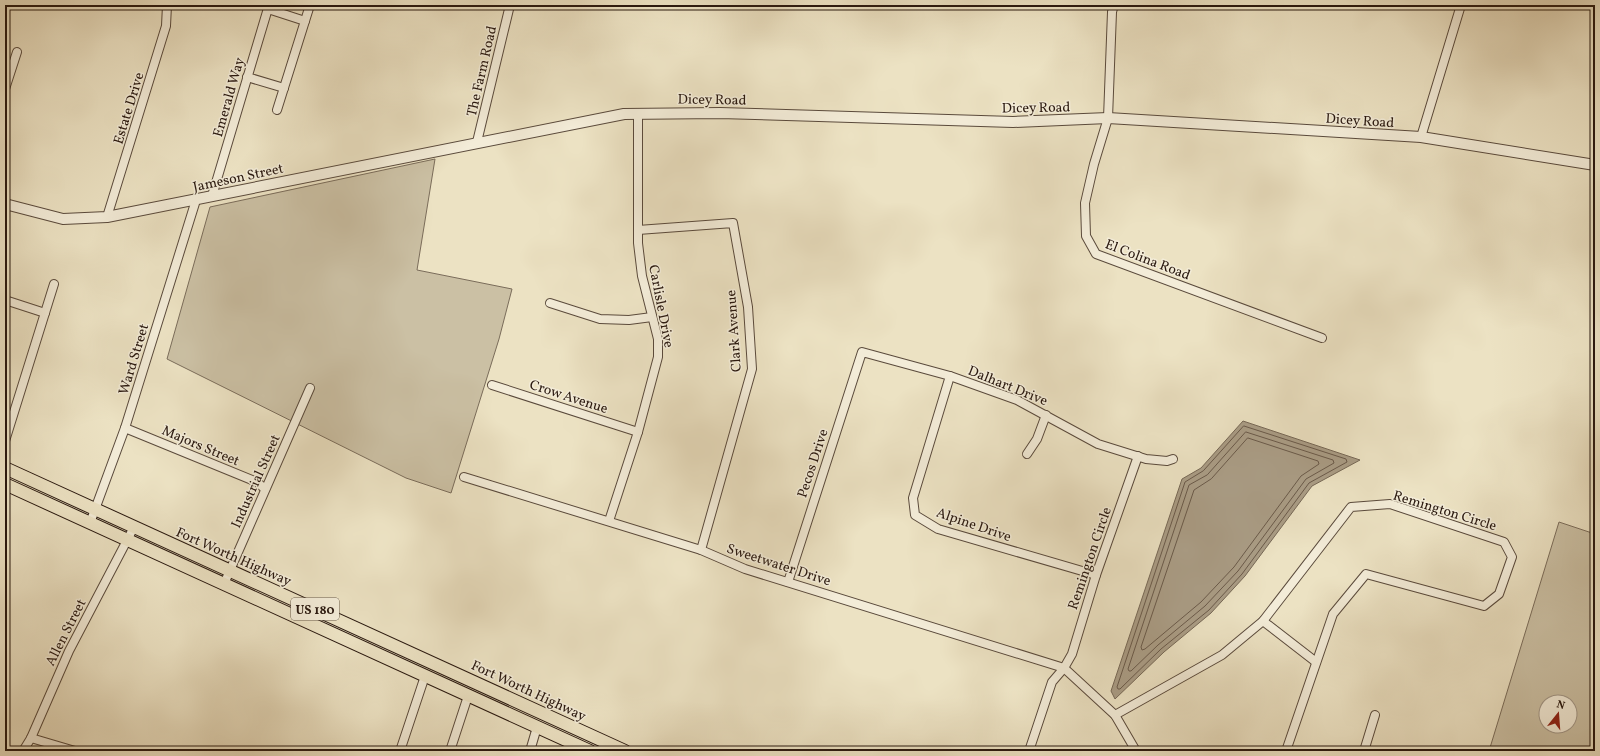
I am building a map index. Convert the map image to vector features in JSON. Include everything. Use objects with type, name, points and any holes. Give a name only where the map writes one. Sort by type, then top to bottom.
[{"type":"main road","name":"Fort Worth Highway","points":[[5,468],[625,751]]},
{"type":"main road","name":"Fort Worth Highway","points":[[5,484],[590,751]]},
{"type":"main road","points":[[381,656],[386,642]]},
{"type":"main road","points":[[501,710],[507,697]]},
{"type":"street","name":"Estate Drive","points":[[107,217],[166,26],[167,5]]},
{"type":"street","points":[[277,110],[310,5]]},
{"type":"street","name":"The Farm Road","points":[[477,142],[510,5]]},
{"type":"street","name":"El Colina Road","points":[[1114,5],[1112,12],[1108,118],[1094,164],[1085,203],[1086,236],[1096,254],[1322,338]]},
{"type":"street","points":[[1421,137],[1461,5]]},
{"type":"street","points":[[268,7],[305,21]]},
{"type":"street","name":"Emerald Way","points":[[212,196],[268,7]]},
{"type":"street","points":[[5,89],[17,52]]},
{"type":"street","points":[[247,77],[284,88]]},
{"type":"street","name":"Dicey Road","points":[[477,142],[624,114],[638,113],[728,113],[1012,122],[1108,118],[1421,137],[1595,165]]},
{"type":"street","name":"Carlisle Drive","points":[[609,521],[638,432],[658,357],[658,339],[642,276],[638,243],[638,113]]},
{"type":"street","name":"Jameson Street","points":[[5,204],[62,219],[107,217],[477,142]]},
{"type":"street","name":"Ward Street","points":[[90,523],[125,428],[196,200]]},
{"type":"street","name":"Clark Avenue","points":[[638,230],[733,223],[748,307],[752,369],[701,550]]},
{"type":"street","points":[[5,441],[54,284]]},
{"type":"street","points":[[5,300],[45,313]]},
{"type":"street","points":[[550,303],[600,319],[634,320],[652,317]]},
{"type":"street","name":"Dalhart Drive","points":[[862,352],[950,376],[1017,400],[1098,444],[1146,459],[1167,461],[1174,460]]},
{"type":"street","name":"Pecos Drive","points":[[788,582],[862,352]]},
{"type":"street","name":"Alpine Drive","points":[[950,376],[913,498],[915,515],[938,529],[1096,575]]},
{"type":"street","name":"Crow Avenue","points":[[492,385],[638,432]]},
{"type":"street","name":"Industrial Street","points":[[224,584],[310,388]]},
{"type":"street","points":[[1027,454],[1038,439],[1046,415]]},
{"type":"street","name":"Majors Street","points":[[125,428],[257,482],[265,489]]},
{"type":"street","name":"Remington Circle","points":[[1064,668],[1072,654],[1096,575],[1138,456]]},
{"type":"street","name":"Sweetwater Drive","points":[[464,477],[701,550],[745,570],[1064,668],[1115,715],[1136,751]]},
{"type":"street","name":"Remington Circle","points":[[1115,715],[1222,655],[1263,621],[1351,507],[1390,504],[1504,542],[1512,557],[1500,594],[1484,606],[1366,574],[1334,614],[1286,751]]},
{"type":"street","name":"Allen Street","points":[[23,751],[31,738],[69,651],[134,527]]},
{"type":"street","points":[[1263,621],[1316,662]]},
{"type":"street","points":[[1029,751],[1052,682],[1064,668]]},
{"type":"street","points":[[400,751],[425,676]]},
{"type":"street","points":[[450,751],[468,696]]},
{"type":"street","points":[[1364,751],[1375,715]]},
{"type":"street","points":[[530,751],[537,727]]},
{"type":"street","points":[[31,738],[75,751]]},
{"type":"shaded area","points":[[435,159],[417,270],[512,289],[499,339],[451,493],[406,478],[167,359],[210,207]]},
{"type":"shaded area","points":[[1559,522],[1595,534],[1595,751],[1489,751]]},
{"type":"water","points":[[1243,421],[1360,460],[1312,486],[1245,576],[1211,613],[1164,652],[1115,699],[1111,691],[1182,479],[1201,468]]}]
